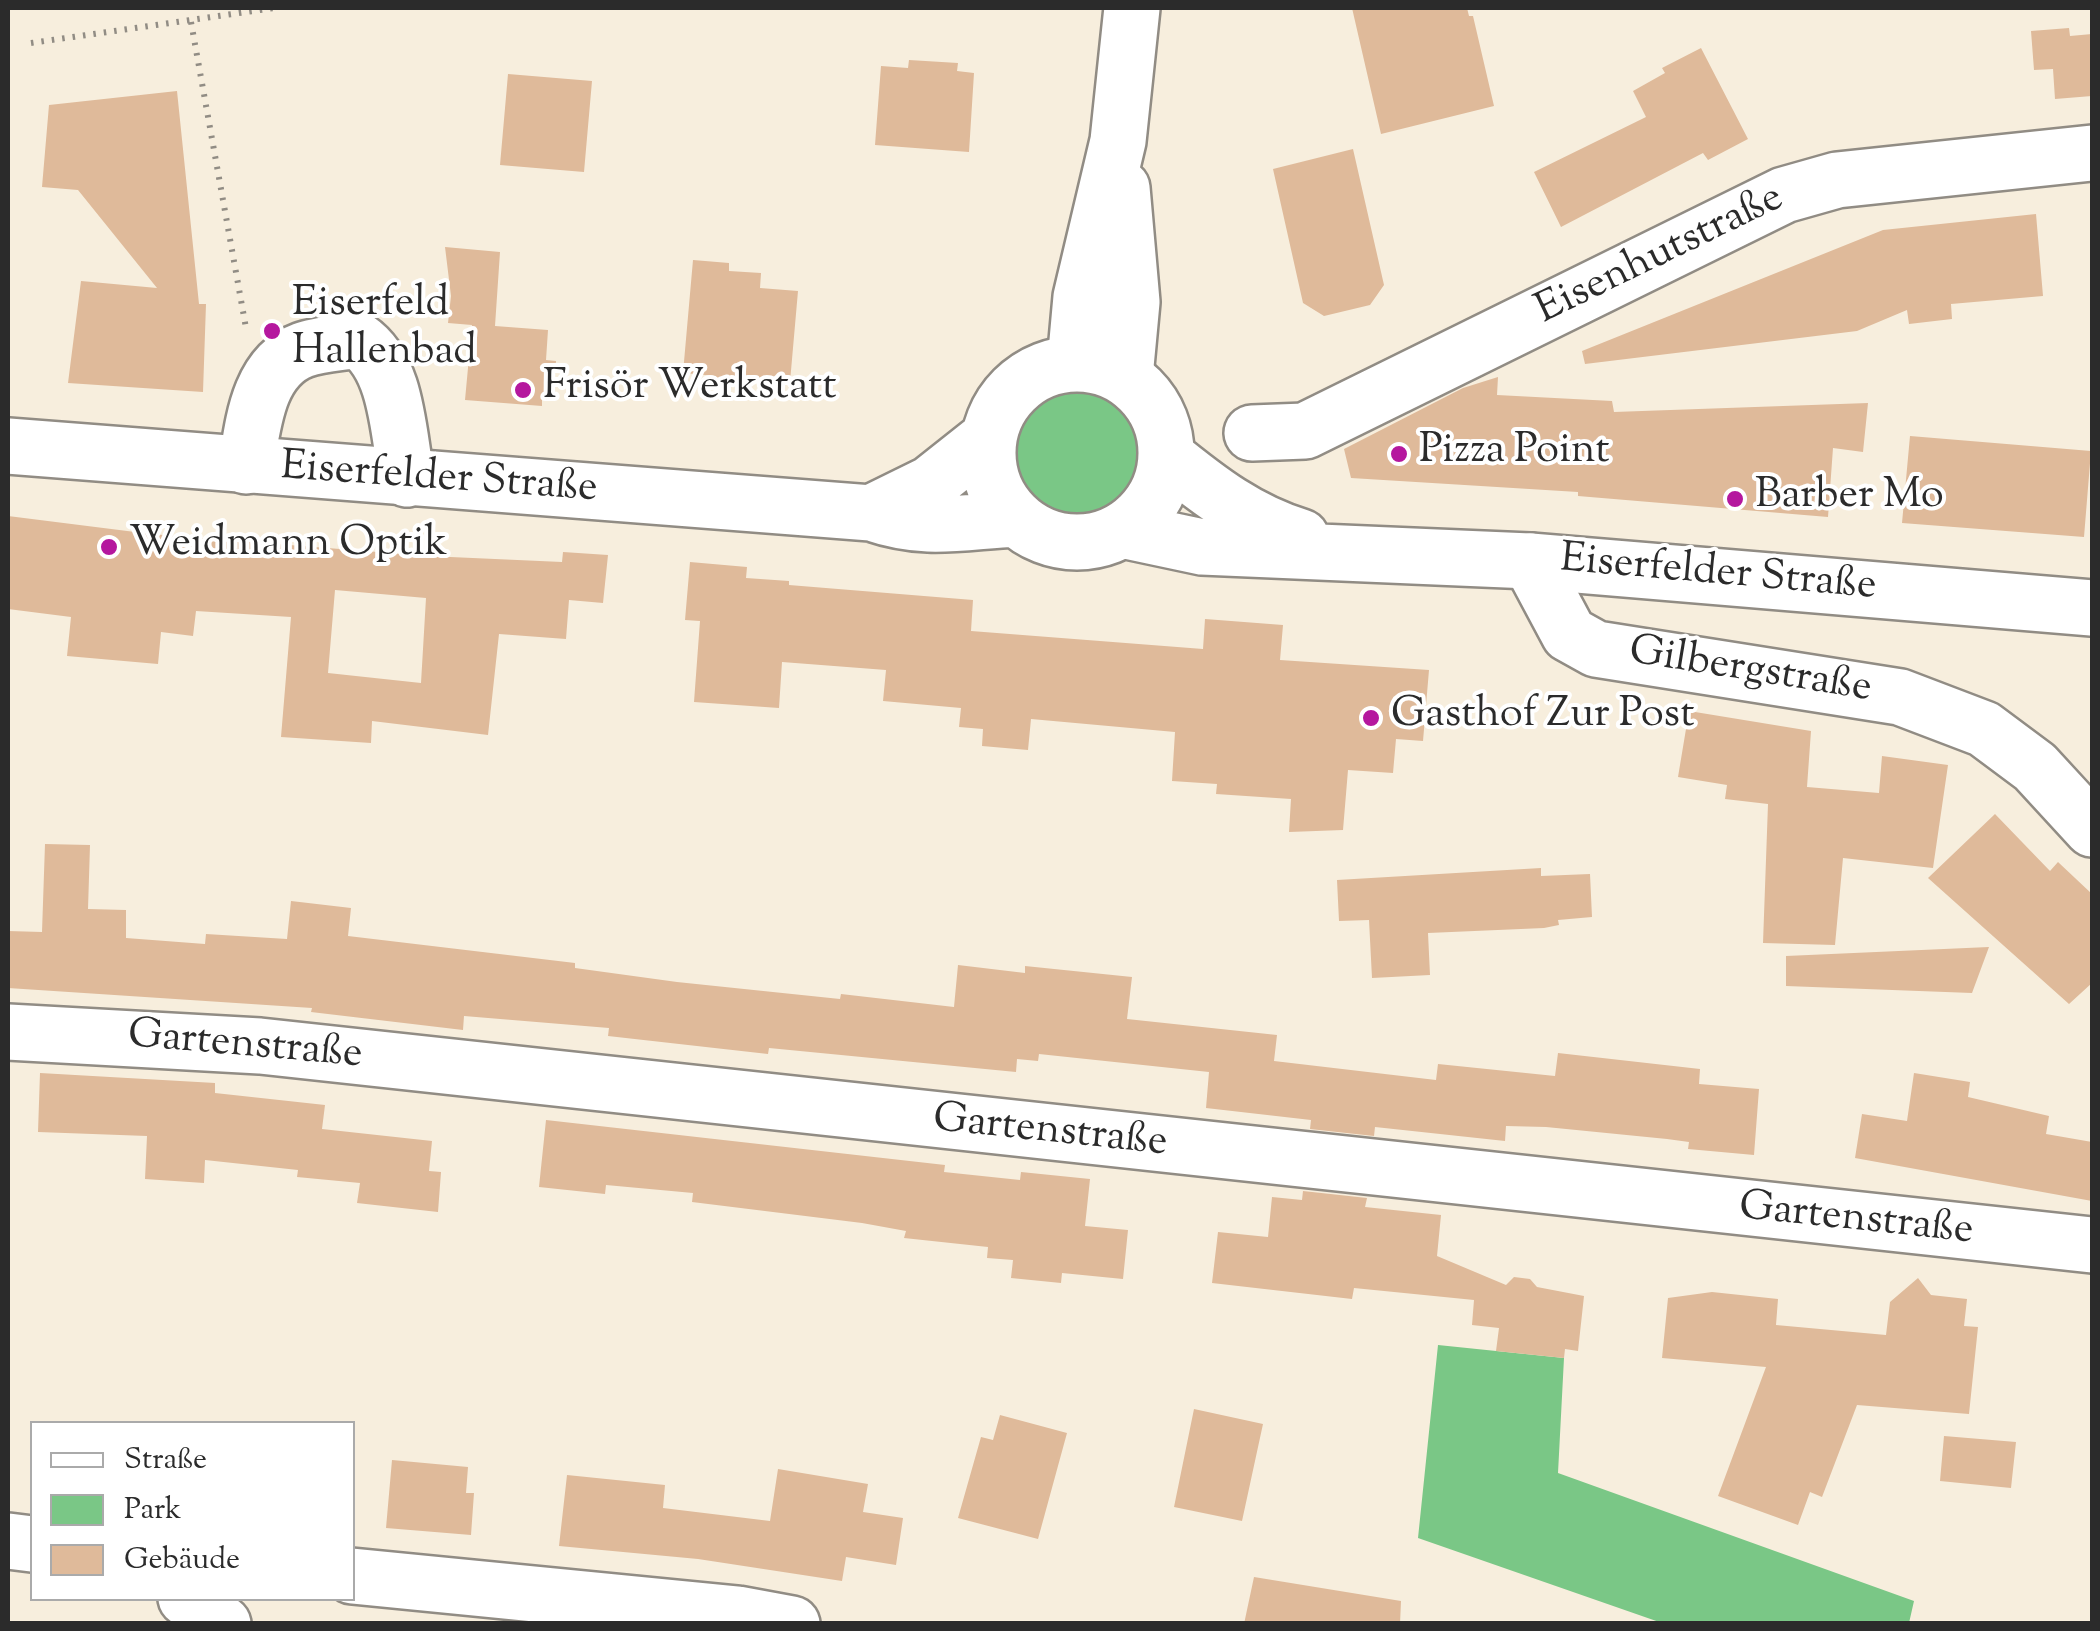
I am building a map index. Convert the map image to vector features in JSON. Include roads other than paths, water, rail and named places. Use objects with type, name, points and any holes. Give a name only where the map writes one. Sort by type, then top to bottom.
[{"type":"main road","points":[[1100,370],[1081,297],[1118,140],[1132,8]]},
{"type":"main road","name":"Eisenhutstraße","points":[[1252,433],[1305,432],[1784,195],[1837,180],[2092,152]]},
{"type":"main road","points":[[246,466],[258,401],[270,378],[303,350],[358,340],[374,350],[385,370],[407,479]]},
{"type":"main road","points":[[1016,519],[993,482],[988,438],[996,414],[1009,393],[1040,372],[1100,370],[1156,411],[1166,456],[1160,485],[1145,511],[1122,530]]},
{"type":"main road","points":[[871,514],[930,484],[988,438]]},
{"type":"main road","name":"Eiserfelder Straße","points":[[8,446],[871,514],[906,525],[938,528],[1016,519],[1040,534],[1067,542],[1096,540],[1122,530],[1202,547],[1530,560],[2092,608]]},
{"type":"main road","name":"Eiserfelder Straße","points":[[1166,456],[1226,504],[1269,528],[1342,550]]},
{"type":"main road","name":"Gilbergstraße","points":[[1530,560],[1569,634],[1596,648],[1900,698],[1984,729],[2036,767],[2092,829]]},
{"type":"main road","name":"Gartenstraße","points":[[8,1032],[260,1046],[2092,1245]]},
{"type":"main road","points":[[355,1576],[738,1614],[792,1624]]},
{"type":"main road","points":[[190,1601],[224,1624]]},
{"type":"place","name":"Eiserfeld Hallenbad","points":[[272,331]]},
{"type":"place","name":"Frisör Werkstatt","points":[[523,390]]},
{"type":"place","name":"Pizza Point","points":[[1399,454]]},
{"type":"place","name":"Barber Mo","points":[[1735,499]]},
{"type":"place","name":"Weidmann Optik","points":[[109,547]]},
{"type":"place","name":"Gasthof Zur Post","points":[[1371,718]]}]
